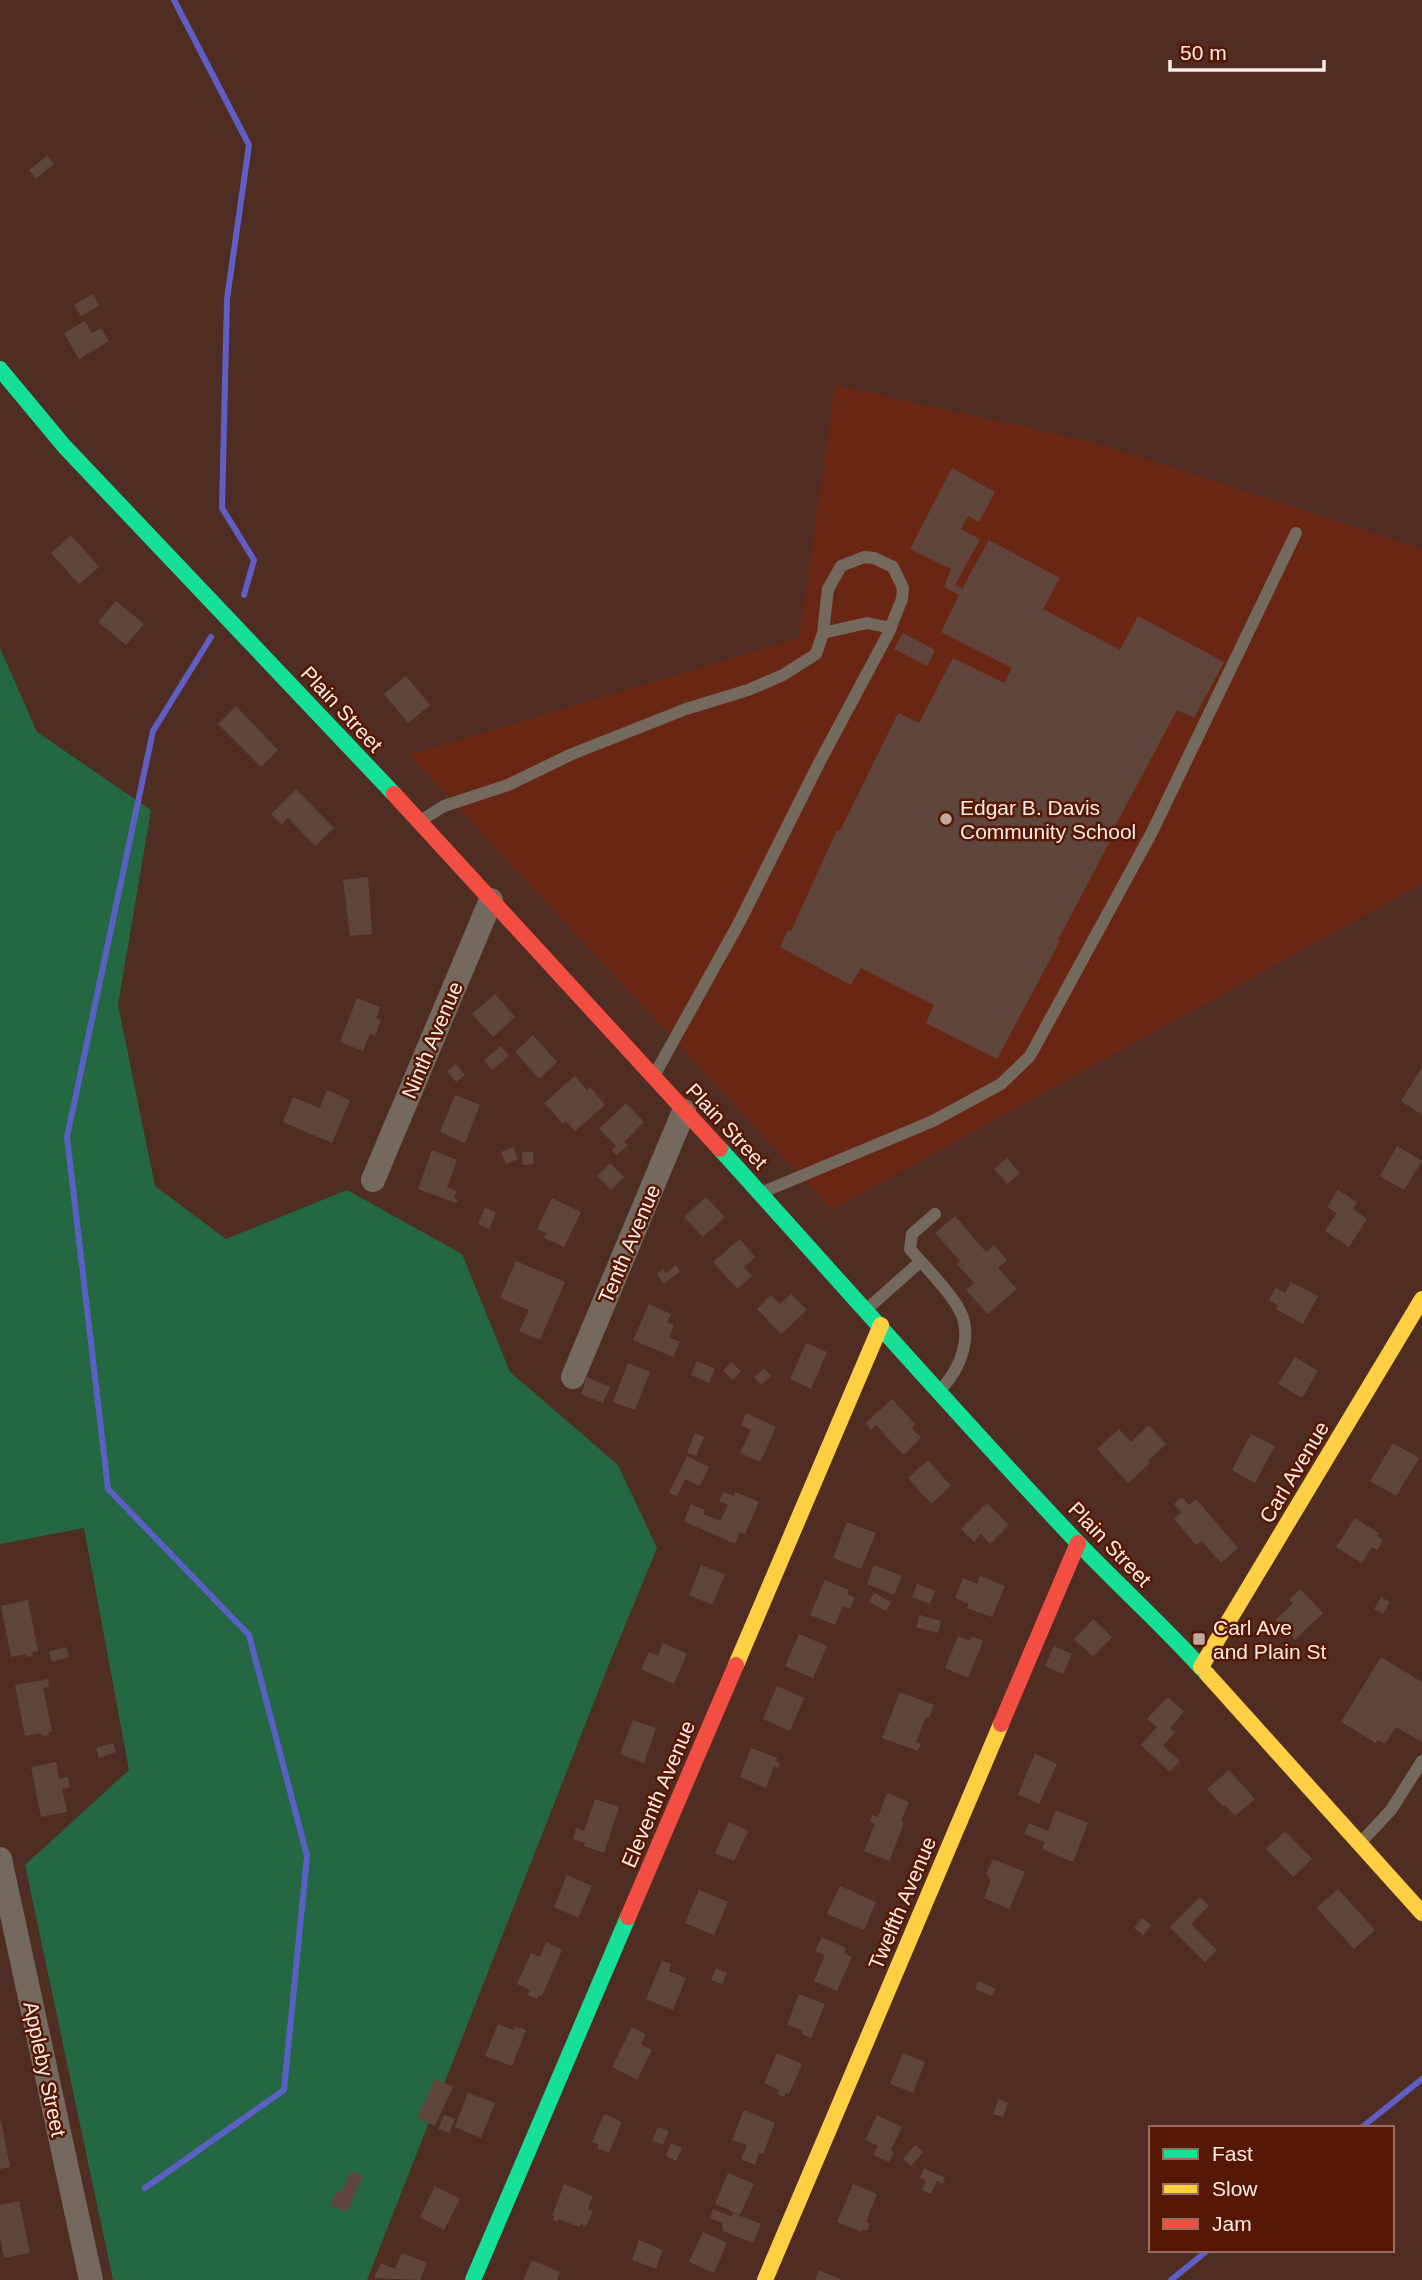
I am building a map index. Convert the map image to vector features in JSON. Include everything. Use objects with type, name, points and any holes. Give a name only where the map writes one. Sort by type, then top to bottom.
[{"type":"street","name":"Plain Street","points":[[2,377],[420,822],[881,1325],[938,1392],[1078,1543],[1201,1667],[1422,1913]]},
{"type":"street","name":"Ninth Avenue","points":[[373,1180],[491,900]]},
{"type":"street","name":"Tenth Avenue","points":[[573,1377],[684,1111]]},
{"type":"street","name":"Carl Avenue","points":[[1201,1667],[1422,1299]]},
{"type":"street","name":"Eleventh Avenue","points":[[473,2280],[881,1325]]},
{"type":"street","name":"Twelfth Avenue","points":[[765,2280],[1078,1543]]},
{"type":"street","name":"Appleby Street","points":[[0,1859],[91,2280]]},
{"type":"lane","points":[[760,1193],[933,1121],[1001,1084],[1030,1056],[1151,834],[1296,533]]},
{"type":"lane","points":[[420,822],[444,806],[508,785],[583,749],[783,675],[812,658],[819,648],[823,634],[825,603],[835,573],[848,562],[864,557],[892,567],[903,588],[902,599],[891,628],[839,730],[819,763],[740,921],[653,1077]]},
{"type":"lane","points":[[823,634],[867,623],[891,628]]},
{"type":"lane","points":[[935,1214],[912,1234],[909,1249],[959,1308],[965,1333],[959,1364],[953,1377],[938,1392]]},
{"type":"lane","points":[[866,1310],[920,1262]]},
{"type":"lane","points":[[1360,1844],[1391,1810],[1422,1761]]},
{"type":"shaded area","name":"Edgar B. Davis Community School","points":[[835,385],[1097,443],[1422,549],[1422,884],[832,1210],[409,755],[799,638]]},
{"type":"green space","points":[[0,648],[37,732],[151,810],[118,1005],[155,1186],[226,1239],[347,1190],[462,1254],[510,1372],[618,1465],[657,1548],[367,2280],[113,2280],[25,1865],[129,1770],[84,1528],[0,1544]]},
{"type":"building","points":[[47,156],[54,164],[36,179],[29,170]]},
{"type":"building","points":[[93,294],[99,306],[81,316],[74,305]]},
{"type":"building","points":[[85,321],[92,333],[101,328],[109,341],[79,359],[64,333]]},
{"type":"building","points":[[952,468],[995,492],[979,522],[968,516],[961,529],[980,539],[955,585],[962,589],[989,540],[1060,578],[1043,609],[1120,650],[1138,616],[1224,662],[1194,718],[1177,710],[1107,841],[1109,843],[1058,940],[1060,941],[997,1059],[926,1023],[934,1005],[861,968],[851,985],[780,947],[788,930],[791,931],[837,830],[840,831],[898,713],[919,723],[953,658],[1004,683],[1012,668],[941,632],[959,595],[944,587],[951,569],[910,549]]},
{"type":"building","points":[[71,535],[99,567],[79,584],[51,553]]},
{"type":"building","points":[[116,601],[144,624],[126,645],[98,622]]},
{"type":"building","points":[[903,633],[935,650],[927,666],[894,649]]},
{"type":"building","points":[[406,676],[430,705],[408,723],[384,694]]},
{"type":"building","points":[[236,706],[278,750],[261,767],[218,724]]},
{"type":"building","points":[[296,789],[334,828],[315,846],[288,818],[282,825],[271,814]]},
{"type":"building","points":[[368,877],[372,934],[350,936],[343,880]]},
{"type":"building","points":[[495,994],[515,1017],[493,1037],[472,1014]]},
{"type":"building","points":[[357,998],[380,1007],[376,1018],[381,1020],[375,1036],[370,1034],[363,1051],[340,1042]]},
{"type":"building","points":[[533,1035],[557,1062],[539,1079],[515,1052]]},
{"type":"building","points":[[501,1046],[509,1056],[492,1070],[484,1060]]},
{"type":"building","points":[[456,1064],[465,1075],[456,1082],[447,1071]]},
{"type":"building","points":[[1422,1067],[1422,1115],[1401,1101]]},
{"type":"building","points":[[575,1076],[587,1090],[590,1087],[605,1105],[575,1131],[566,1121],[563,1124],[544,1103]]},
{"type":"building","points":[[327,1090],[350,1100],[332,1143],[283,1122],[293,1097],[320,1108]]},
{"type":"building","points":[[455,1095],[480,1105],[465,1143],[440,1132]]},
{"type":"building","points":[[626,1103],[644,1122],[624,1142],[628,1145],[617,1155],[612,1151],[616,1146],[599,1129]]},
{"type":"building","points":[[1397,1146],[1422,1161],[1404,1190],[1380,1176]]},
{"type":"building","points":[[513,1147],[518,1159],[506,1164],[501,1152]]},
{"type":"building","points":[[432,1150],[457,1160],[447,1187],[457,1191],[454,1198],[458,1200],[456,1203],[418,1189]]},
{"type":"building","points":[[522,1152],[533,1152],[534,1164],[523,1165]]},
{"type":"building","points":[[1007,1158],[1020,1173],[1007,1184],[994,1169]]},
{"type":"building","points":[[610,1163],[624,1177],[611,1190],[597,1176]]},
{"type":"building","points":[[1338,1190],[1357,1202],[1353,1209],[1367,1219],[1349,1247],[1325,1231],[1337,1213],[1327,1207]]},
{"type":"building","points":[[706,1197],[725,1217],[703,1237],[684,1217]]},
{"type":"building","points":[[552,1198],[581,1212],[564,1247],[544,1238],[546,1233],[537,1229]]},
{"type":"building","points":[[485,1208],[496,1212],[489,1229],[478,1224]]},
{"type":"building","points":[[955,1216],[986,1252],[994,1245],[1007,1260],[998,1268],[1017,1289],[988,1314],[966,1290],[974,1283],[957,1264],[960,1261],[935,1233]]},
{"type":"building","points":[[740,1239],[755,1257],[744,1267],[752,1276],[737,1289],[713,1262]]},
{"type":"building","points":[[516,1261],[565,1282],[540,1340],[519,1331],[529,1310],[500,1298]]},
{"type":"building","points":[[676,1265],[680,1271],[664,1284],[657,1274],[663,1269],[666,1273]]},
{"type":"building","points":[[1291,1282],[1318,1296],[1303,1324],[1276,1309],[1278,1305],[1269,1300],[1276,1288],[1285,1293]]},
{"type":"building","points":[[791,1294],[807,1310],[781,1334],[757,1309],[771,1295],[780,1304]]},
{"type":"building","points":[[649,1304],[671,1314],[667,1322],[674,1325],[669,1337],[680,1342],[673,1357],[633,1340]]},
{"type":"building","points":[[806,1343],[827,1352],[811,1389],[790,1379]]},
{"type":"building","points":[[1295,1357],[1318,1371],[1302,1398],[1278,1384]]},
{"type":"building","points":[[697,1361],[715,1369],[709,1383],[691,1375]]},
{"type":"building","points":[[731,1362],[741,1371],[733,1380],[723,1371]]},
{"type":"building","points":[[628,1363],[650,1372],[635,1410],[613,1402]]},
{"type":"building","points":[[764,1368],[771,1376],[761,1385],[754,1377]]},
{"type":"building","points":[[587,1377],[610,1387],[603,1403],[581,1394]]},
{"type":"building","points":[[892,1399],[915,1424],[912,1428],[921,1438],[903,1455],[876,1425],[871,1430],[866,1423]]},
{"type":"building","points":[[746,1413],[776,1427],[760,1462],[740,1453],[751,1430],[741,1425]]},
{"type":"building","points":[[1149,1425],[1166,1444],[1128,1483],[1097,1449],[1119,1429],[1131,1442]]},
{"type":"building","points":[[695,1433],[704,1437],[696,1456],[687,1453]]},
{"type":"building","points":[[1251,1434],[1275,1446],[1255,1483],[1232,1470]]},
{"type":"building","points":[[1393,1443],[1419,1458],[1396,1496],[1370,1481]]},
{"type":"building","points":[[687,1456],[709,1467],[700,1486],[685,1479],[677,1496],[669,1493]]},
{"type":"building","points":[[928,1460],[951,1486],[931,1504],[908,1478]]},
{"type":"building","points":[[724,1492],[734,1496],[735,1492],[759,1502],[745,1534],[740,1532],[735,1544],[684,1521],[691,1504],[705,1510],[703,1514],[720,1521],[728,1505],[719,1501]]},
{"type":"building","points":[[1182,1497],[1189,1505],[1196,1499],[1238,1548],[1221,1563],[1202,1541],[1196,1545],[1174,1519],[1181,1512],[1174,1504]]},
{"type":"building","points":[[987,1503],[1009,1525],[990,1544],[981,1534],[974,1542],[961,1529]]},
{"type":"building","points":[[1355,1518],[1379,1533],[1377,1536],[1383,1540],[1377,1550],[1372,1547],[1362,1563],[1336,1547]]},
{"type":"building","points":[[847,1522],[876,1533],[861,1569],[833,1558]]},
{"type":"building","points":[[701,1565],[725,1575],[712,1605],[689,1595]]},
{"type":"building","points":[[874,1565],[902,1576],[894,1595],[867,1584]]},
{"type":"building","points":[[980,1576],[1005,1586],[992,1617],[967,1608],[969,1604],[955,1598],[963,1578],[977,1584]]},
{"type":"building","points":[[825,1580],[849,1590],[847,1594],[855,1598],[850,1609],[843,1606],[835,1625],[810,1615]]},
{"type":"building","points":[[917,1584],[935,1591],[930,1604],[912,1597]]},
{"type":"building","points":[[1300,1589],[1323,1613],[1295,1640],[1276,1620],[1293,1603],[1289,1600]]},
{"type":"building","points":[[874,1593],[891,1602],[886,1611],[869,1602]]},
{"type":"building","points":[[1381,1597],[1390,1602],[1383,1614],[1374,1609]]},
{"type":"building","points":[[28,1600],[38,1651],[32,1652],[33,1656],[27,1657],[26,1654],[11,1657],[1,1606]]},
{"type":"building","points":[[920,1615],[941,1621],[938,1633],[916,1627]]},
{"type":"building","points":[[1093,1619],[1112,1637],[1093,1657],[1074,1639]]},
{"type":"building","points":[[799,1634],[827,1646],[813,1678],[785,1666]]},
{"type":"building","points":[[958,1636],[970,1641],[972,1636],[983,1641],[968,1678],[945,1668]]},
{"type":"building","points":[[663,1643],[687,1654],[674,1684],[641,1669],[649,1652],[658,1656]]},
{"type":"building","points":[[1054,1646],[1072,1654],[1063,1674],[1045,1666]]},
{"type":"building","points":[[66,1647],[69,1657],[52,1662],[49,1652]]},
{"type":"building","points":[[1381,1657],[1422,1682],[1422,1742],[1396,1727],[1385,1744],[1378,1740],[1376,1743],[1341,1722]]},
{"type":"building","points":[[48,1679],[49,1687],[43,1688],[52,1731],[48,1732],[49,1735],[42,1736],[41,1733],[25,1736],[15,1685]]},
{"type":"building","points":[[777,1686],[804,1698],[790,1731],[763,1719]]},
{"type":"building","points":[[900,1692],[934,1705],[916,1742],[921,1744],[918,1751],[882,1738]]},
{"type":"building","points":[[1168,1697],[1184,1712],[1170,1728],[1175,1732],[1163,1746],[1180,1761],[1170,1772],[1141,1745],[1157,1727],[1147,1719]]},
{"type":"building","points":[[633,1720],[656,1728],[644,1763],[620,1754]]},
{"type":"building","points":[[113,1743],[116,1752],[99,1758],[96,1748]]},
{"type":"building","points":[[751,1748],[777,1758],[776,1762],[780,1763],[778,1768],[774,1766],[766,1788],[740,1777]]},
{"type":"building","points":[[1035,1754],[1057,1764],[1039,1804],[1018,1794]]},
{"type":"building","points":[[56,1762],[59,1779],[68,1777],[70,1787],[62,1789],[67,1812],[41,1817],[31,1767]]},
{"type":"building","points":[[1229,1770],[1255,1799],[1235,1816],[1207,1789]]},
{"type":"building","points":[[887,1793],[909,1802],[889,1861],[864,1851],[875,1824],[870,1822],[872,1815],[878,1817]]},
{"type":"building","points":[[595,1799],[619,1807],[604,1853],[573,1839],[576,1828],[584,1831]]},
{"type":"building","points":[[1056,1810],[1088,1823],[1073,1862],[1042,1849],[1045,1842],[1024,1834],[1029,1823],[1048,1831]]},
{"type":"building","points":[[729,1822],[748,1831],[734,1861],[715,1853]]},
{"type":"building","points":[[1285,1831],[1312,1859],[1293,1877],[1266,1849]]},
{"type":"building","points":[[993,1859],[1025,1872],[1009,1909],[984,1898],[991,1880],[986,1874]]},
{"type":"building","points":[[567,1875],[592,1886],[578,1918],[554,1907]]},
{"type":"building","points":[[840,1886],[876,1902],[864,1930],[827,1914]]},
{"type":"building","points":[[1338,1889],[1375,1930],[1354,1949],[1317,1908]]},
{"type":"building","points":[[699,1890],[728,1902],[714,1935],[685,1923]]},
{"type":"building","points":[[1200,1897],[1209,1906],[1191,1924],[1217,1950],[1205,1962],[1170,1927]]},
{"type":"building","points":[[1142,1918],[1151,1925],[1143,1935],[1134,1928]]},
{"type":"building","points":[[822,1937],[846,1948],[844,1953],[852,1957],[837,1991],[814,1981],[825,1955],[815,1951]]},
{"type":"building","points":[[546,1942],[562,1950],[542,1996],[539,1995],[537,1999],[528,1995],[530,1990],[517,1984],[531,1953],[540,1957]]},
{"type":"building","points":[[662,1961],[671,1964],[669,1971],[686,1978],[673,2010],[646,1999]]},
{"type":"building","points":[[716,1968],[727,1973],[722,1984],[711,1980]]},
{"type":"building","points":[[978,1981],[996,1989],[992,1996],[975,1989]]},
{"type":"building","points":[[799,1994],[825,2004],[811,2038],[802,2034],[803,2031],[787,2025]]},
{"type":"building","points":[[498,2024],[514,2030],[515,2026],[526,2030],[512,2066],[485,2056]]},
{"type":"building","points":[[632,2027],[646,2034],[641,2044],[652,2050],[637,2080],[612,2067]]},
{"type":"building","points":[[777,2053],[802,2064],[789,2094],[786,2092],[784,2097],[777,2094],[779,2090],[764,2083]]},
{"type":"building","points":[[903,2053],[925,2062],[913,2093],[890,2084]]},
{"type":"building","points":[[435,2079],[453,2087],[435,2126],[417,2118]]},
{"type":"building","points":[[468,2093],[495,2103],[481,2138],[455,2127]]},
{"type":"building","points":[[999,2099],[1008,2103],[1003,2117],[993,2114]]},
{"type":"building","points":[[744,2110],[775,2123],[763,2154],[759,2153],[755,2165],[741,2159],[747,2145],[732,2140]]},
{"type":"building","points":[[604,2114],[622,2122],[609,2153],[597,2148],[599,2145],[592,2142]]},
{"type":"building","points":[[444,2115],[455,2119],[449,2133],[438,2129]]},
{"type":"building","points":[[877,2115],[902,2127],[891,2150],[894,2152],[889,2162],[873,2155],[878,2146],[865,2140]]},
{"type":"building","points":[[0,2122],[10,2167],[0,2169]]},
{"type":"building","points":[[658,2127],[669,2131],[663,2145],[652,2141]]},
{"type":"building","points":[[671,2143],[682,2148],[676,2161],[666,2156]]},
{"type":"building","points":[[915,2145],[923,2152],[911,2166],[903,2159]]},
{"type":"building","points":[[924,2168],[945,2178],[943,2184],[937,2181],[931,2194],[922,2190],[926,2180],[920,2178]]},
{"type":"building","points":[[351,2171],[363,2176],[347,2212],[330,2205],[336,2191],[341,2193]]},
{"type":"building","points":[[728,2173],[754,2184],[740,2215],[715,2204]]},
{"type":"building","points":[[564,2184],[593,2196],[588,2209],[593,2211],[586,2226],[581,2224],[579,2227],[559,2219],[557,2222],[553,2220],[552,2216]]},
{"type":"building","points":[[853,2184],[877,2194],[866,2222],[870,2224],[867,2231],[863,2229],[861,2232],[837,2222]]},
{"type":"building","points":[[435,2186],[460,2199],[444,2230],[420,2217]]},
{"type":"building","points":[[19,2201],[30,2253],[4,2258],[0,2238],[0,2205]]},
{"type":"building","points":[[713,2209],[732,2217],[733,2213],[761,2224],[753,2243],[723,2231],[722,2223],[710,2218]]},
{"type":"building","points":[[703,2232],[727,2243],[714,2273],[689,2262]]},
{"type":"building","points":[[639,2240],[663,2250],[656,2269],[632,2260]]},
{"type":"building","points":[[402,2253],[427,2263],[420,2280],[374,2278],[381,2263],[395,2269]]},
{"type":"building","points":[[532,2260],[560,2272],[557,2280],[523,2280]]},
{"type":"building","points":[[819,2270],[842,2280],[815,2280]]},
{"type":"waterway","points":[[174,0],[249,145],[227,299],[222,508],[254,560],[244,595]]},
{"type":"waterway","points":[[145,2188],[284,2090],[307,1856],[249,1635],[108,1489],[67,1137],[153,731],[211,637]]},
{"type":"waterway","points":[[1363,2126],[1422,2079]]},
{"type":"waterway","points":[[1171,2280],[1206,2252]]},
{"type":"traffic: fast","points":[[0,369],[64,446],[394,794]]},
{"type":"traffic: fast","points":[[720,1149],[1077,1542],[1207,1674]]},
{"type":"traffic: fast","points":[[473,2280],[628,1917]]},
{"type":"traffic: slow","points":[[1201,1667],[1422,1299]]},
{"type":"traffic: slow","points":[[736,1665],[881,1325]]},
{"type":"traffic: slow","points":[[1207,1674],[1422,1913]]},
{"type":"traffic: slow","points":[[765,2280],[1001,1724]]},
{"type":"traffic: jam","points":[[394,794],[720,1149]]},
{"type":"traffic: jam","points":[[1001,1724],[1078,1543]]},
{"type":"traffic: jam","points":[[628,1917],[736,1665]]},
{"type":"place","name":"Edgar B. Davis Community School","points":[[946,819]]},
{"type":"place","name":"Carl Ave and Plain St","points":[[1199,1639]]}]
